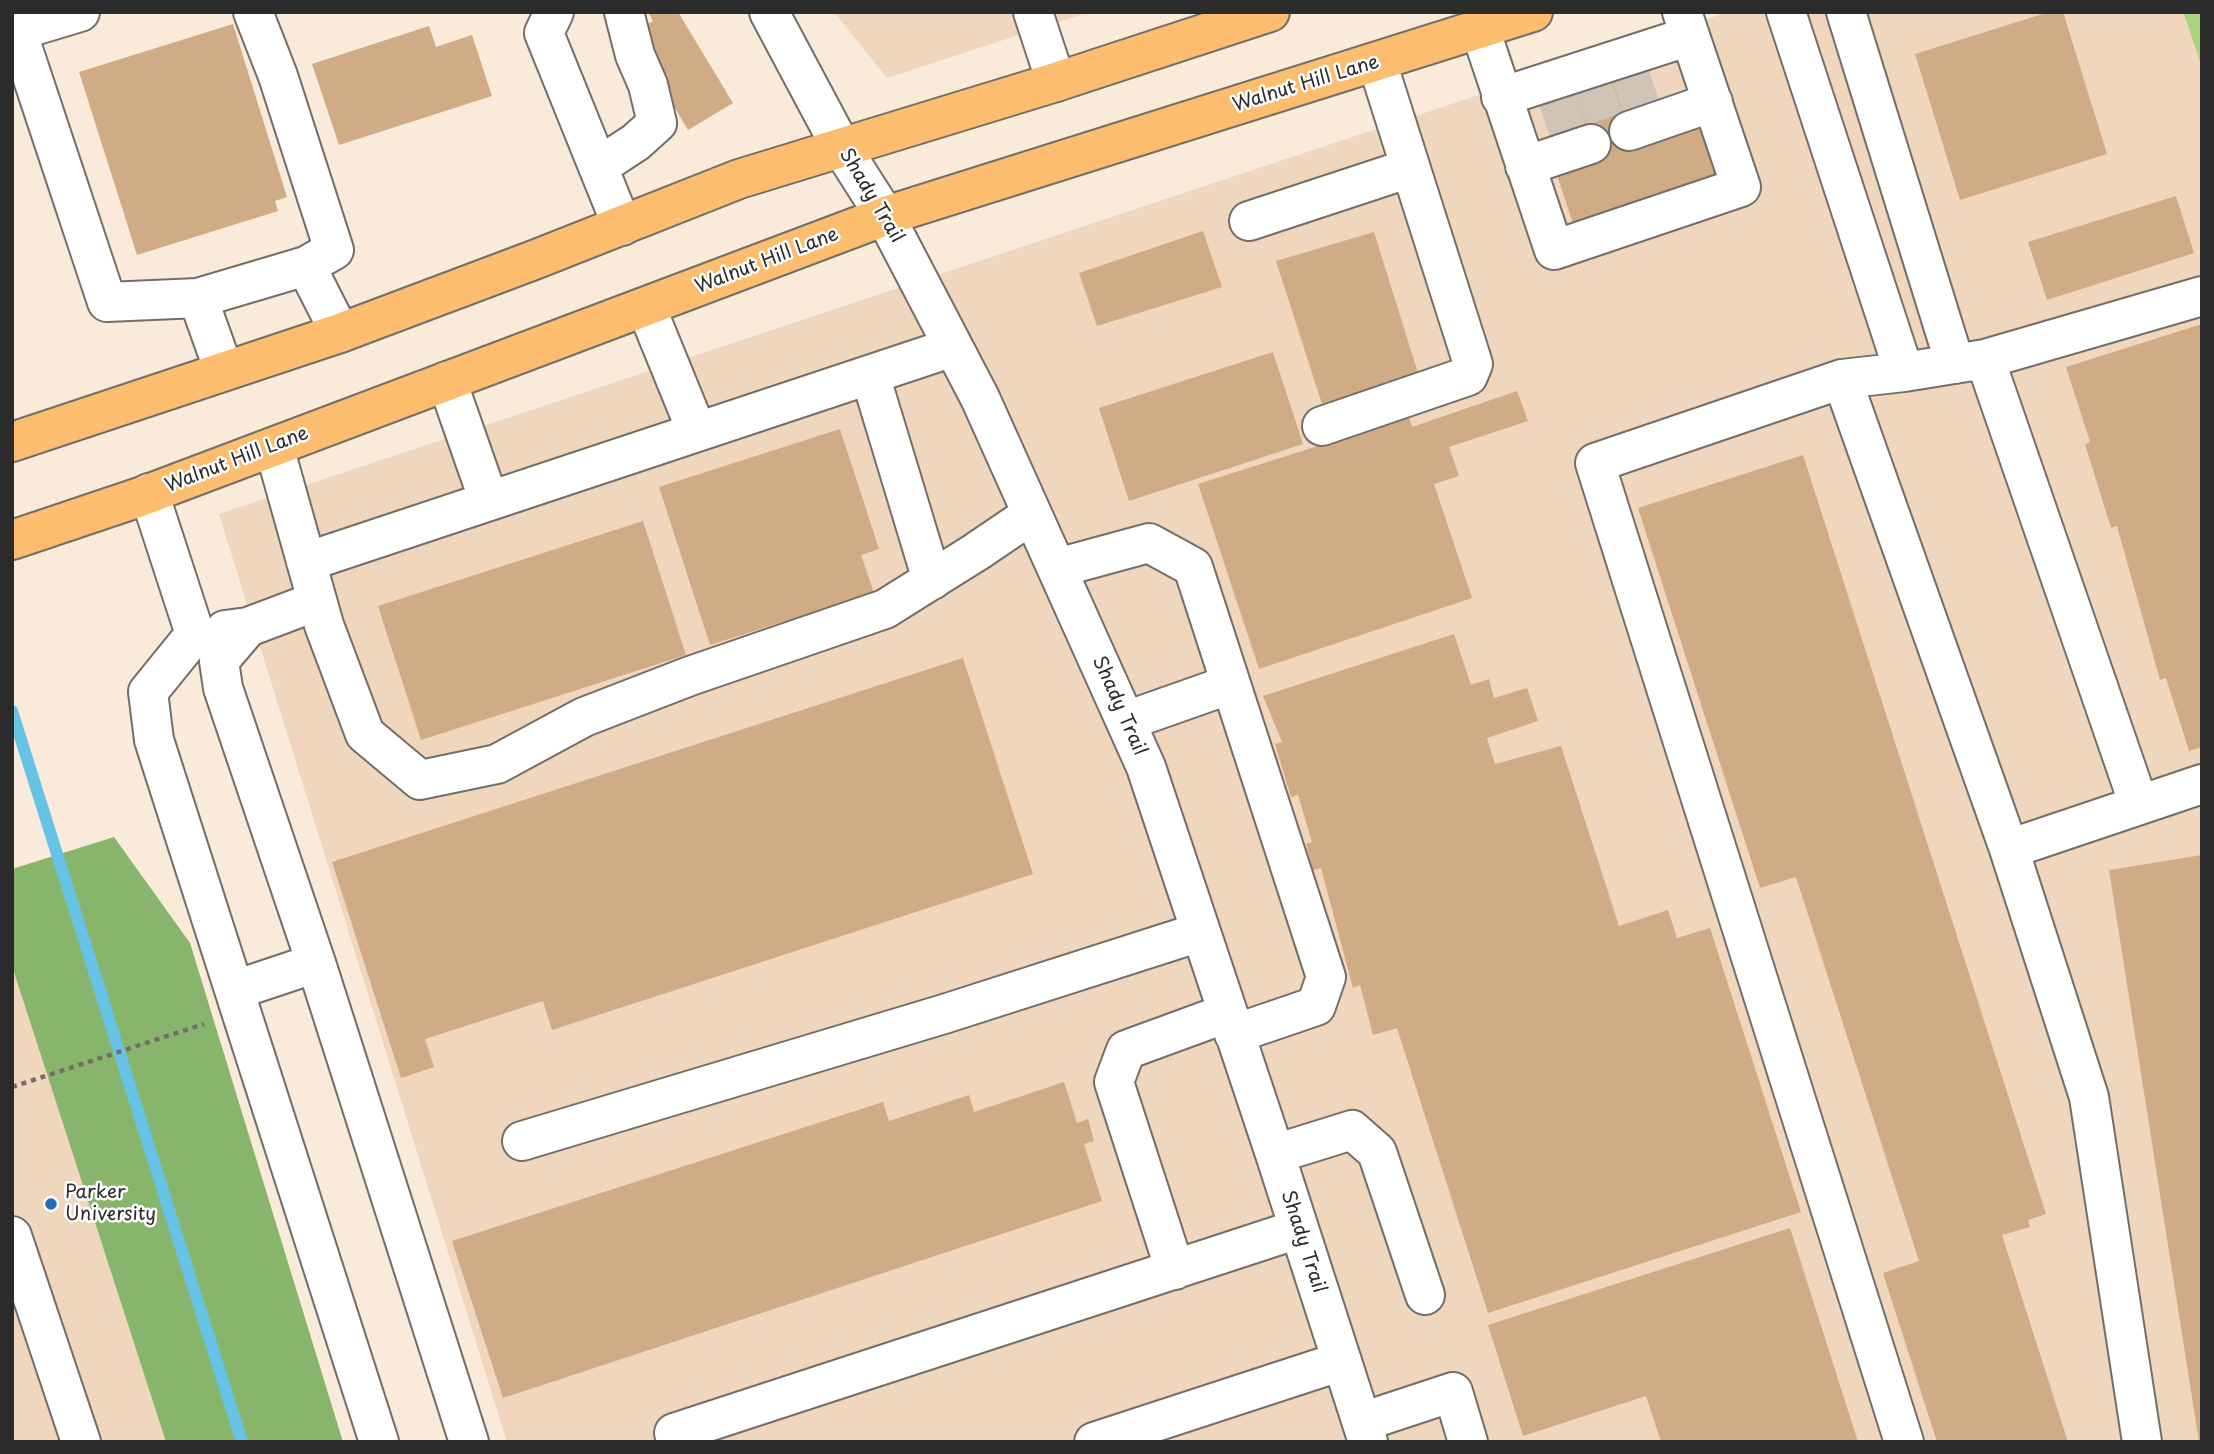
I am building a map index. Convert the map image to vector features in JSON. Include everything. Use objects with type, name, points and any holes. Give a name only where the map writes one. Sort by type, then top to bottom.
[{"type":"main road","points":[[12,442],[340,332],[739,179],[1056,82],[1210,22],[1270,12]]},
{"type":"main road","name":"Walnut Hill Lane","points":[[12,540],[274,447],[885,216],[1533,12]]},
{"type":"street","points":[[80,12],[17,31],[107,302],[198,298],[306,266],[334,250],[278,76],[253,12]]},
{"type":"street","points":[[554,12],[544,33],[622,226]]},
{"type":"street","points":[[598,167],[636,142],[657,123],[648,85],[635,55],[624,12]]},
{"type":"street","name":"Shady Trail","points":[[769,12],[841,147],[885,216],[979,398],[1146,767],[1365,1432]]},
{"type":"street","points":[[1033,12],[1056,82]]},
{"type":"street","points":[[1787,12],[1903,372]]},
{"type":"street","points":[[1846,12],[1970,361],[2139,805]]},
{"type":"street","points":[[1480,29],[1501,97],[1554,250],[1741,187],[1686,24],[1626,64],[1572,82],[1501,97]]},
{"type":"street","points":[[1322,425],[1468,376],[1473,364],[1377,62]]},
{"type":"street","points":[[1640,123],[1713,102]]},
{"type":"street","points":[[1525,166],[1578,144]]},
{"type":"street","points":[[1249,221],[1410,168]]},
{"type":"street","points":[[306,266],[340,332]]},
{"type":"street","points":[[1904,1442],[1595,463],[1842,379],[1970,361],[2202,296]]},
{"type":"street","points":[[198,298],[224,371]]},
{"type":"street","points":[[646,307],[697,432]]},
{"type":"street","points":[[306,562],[953,347]]},
{"type":"street","points":[[870,375],[932,580]]},
{"type":"street","points":[[1842,379],[2009,849],[2089,1097],[2142,1442]]},
{"type":"street","points":[[447,381],[489,501]]},
{"type":"street","points":[[274,447],[317,601],[365,734],[420,780],[497,764],[584,717],[690,676],[885,609],[1032,514]]},
{"type":"street","points":[[149,493],[195,634]]},
{"type":"street","points":[[1057,568],[1149,543],[1193,567],[1326,977],[1316,1006],[1126,1050],[1114,1082],[1175,1270]]},
{"type":"street","points":[[317,601],[248,627],[195,634],[148,692],[154,740],[379,1442]]},
{"type":"street","points":[[248,627],[219,661],[223,688],[316,963],[469,1442]]},
{"type":"street","points":[[1126,722],[1231,684]]},
{"type":"street","points":[[2009,849],[2202,784]]},
{"type":"street","points":[[522,1141],[944,1014],[1200,932]]},
{"type":"street","points":[[235,990],[316,963]]},
{"type":"street","points":[[1275,1154],[1352,1130],[1377,1152],[1425,1295]]},
{"type":"street","points":[[674,1433],[1298,1229]]},
{"type":"street","points":[[12,1236],[81,1442]]},
{"type":"street","points":[[1094,1442],[1342,1362]]},
{"type":"street","points":[[1365,1432],[1453,1392],[1468,1442]]},
{"type":"path","points":[[12,1087],[209,1023]]},
{"type":"shaded area","points":[[834,12],[1089,12],[887,78]]},
{"type":"shaded area","points":[[1728,12],[2183,12],[2202,67],[2202,1442],[507,1442],[219,514]]},
{"type":"shaded area","name":"Parker University","points":[[12,966],[166,1442],[12,1442]]},
{"type":"green space","points":[[2183,12],[2202,12],[2202,67]]},
{"type":"green space","points":[[114,837],[190,943],[343,1442],[166,1442],[12,966],[12,869]]},
{"type":"building","points":[[648,12],[678,12],[733,103],[688,130],[631,34],[653,21]]},
{"type":"building","points":[[2049,12],[2063,12],[2107,154],[1960,200],[1915,54]]},
{"type":"building","points":[[233,24],[287,197],[275,201],[278,211],[137,255],[79,72]]},
{"type":"building","points":[[429,26],[436,47],[472,35],[492,96],[339,145],[312,64]]},
{"type":"building","points":[[1641,68],[1656,111],[1713,117],[1733,182],[1576,233],[1554,166],[1557,144],[1543,99]]},
{"type":"building","points":[[2176,196],[2194,253],[2047,300],[2028,242]]},
{"type":"building","points":[[1203,231],[1222,287],[1097,326],[1079,273]]},
{"type":"building","points":[[1374,232],[1418,373],[1322,404],[1276,261]]},
{"type":"building","points":[[2202,324],[2202,747],[2189,751],[2166,678],[2160,680],[2117,526],[2111,528],[2085,444],[2090,442],[2066,367]]},
{"type":"building","points":[[1273,352],[1303,444],[1129,501],[1099,408]]},
{"type":"building","points":[[1517,391],[1528,421],[1449,447],[1459,476],[1434,484],[1472,598],[1259,669],[1198,484],[1409,417],[1412,427]]},
{"type":"building","points":[[840,429],[879,549],[861,555],[874,593],[710,645],[659,487]]},
{"type":"building","points":[[1803,455],[2046,1214],[2028,1220],[2030,1227],[2002,1235],[2068,1442],[1937,1442],[1883,1273],[1919,1261],[1796,877],[1760,888],[1638,508]]},
{"type":"building","points":[[643,521],[686,655],[421,740],[378,606]]},
{"type":"building","points":[[1454,634],[1471,685],[1489,679],[1494,698],[1527,688],[1538,721],[1487,738],[1495,764],[1561,746],[1619,926],[1668,910],[1677,938],[1710,928],[1801,1212],[1488,1313],[1397,1028],[1373,1035],[1360,985],[1353,988],[1321,868],[1313,870],[1306,844],[1312,842],[1298,795],[1291,797],[1275,744],[1282,742],[1263,696]]},
{"type":"building","points":[[963,658],[1033,874],[552,1030],[543,1001],[425,1039],[434,1067],[401,1078],[332,862]]},
{"type":"building","points":[[2202,855],[2202,1442],[2199,1442],[2109,870]]},
{"type":"building","points":[[1064,1082],[1077,1123],[1088,1119],[1094,1141],[1084,1144],[1102,1201],[503,1398],[452,1241],[883,1102],[889,1121],[969,1095],[974,1112]]},
{"type":"building","points":[[1790,1228],[1858,1442],[1661,1442],[1646,1396],[1523,1436],[1488,1325]]},
{"type":"waterway","points":[[12,711],[242,1442]]},
{"type":"tunnel","points":[[1629,71],[1644,115]]},
{"type":"tunnel","points":[[1592,83],[1611,137]]},
{"type":"tunnel","points":[[1556,95],[1571,140]]},
{"type":"place","name":"Parker University","points":[[51,1204]]}]
